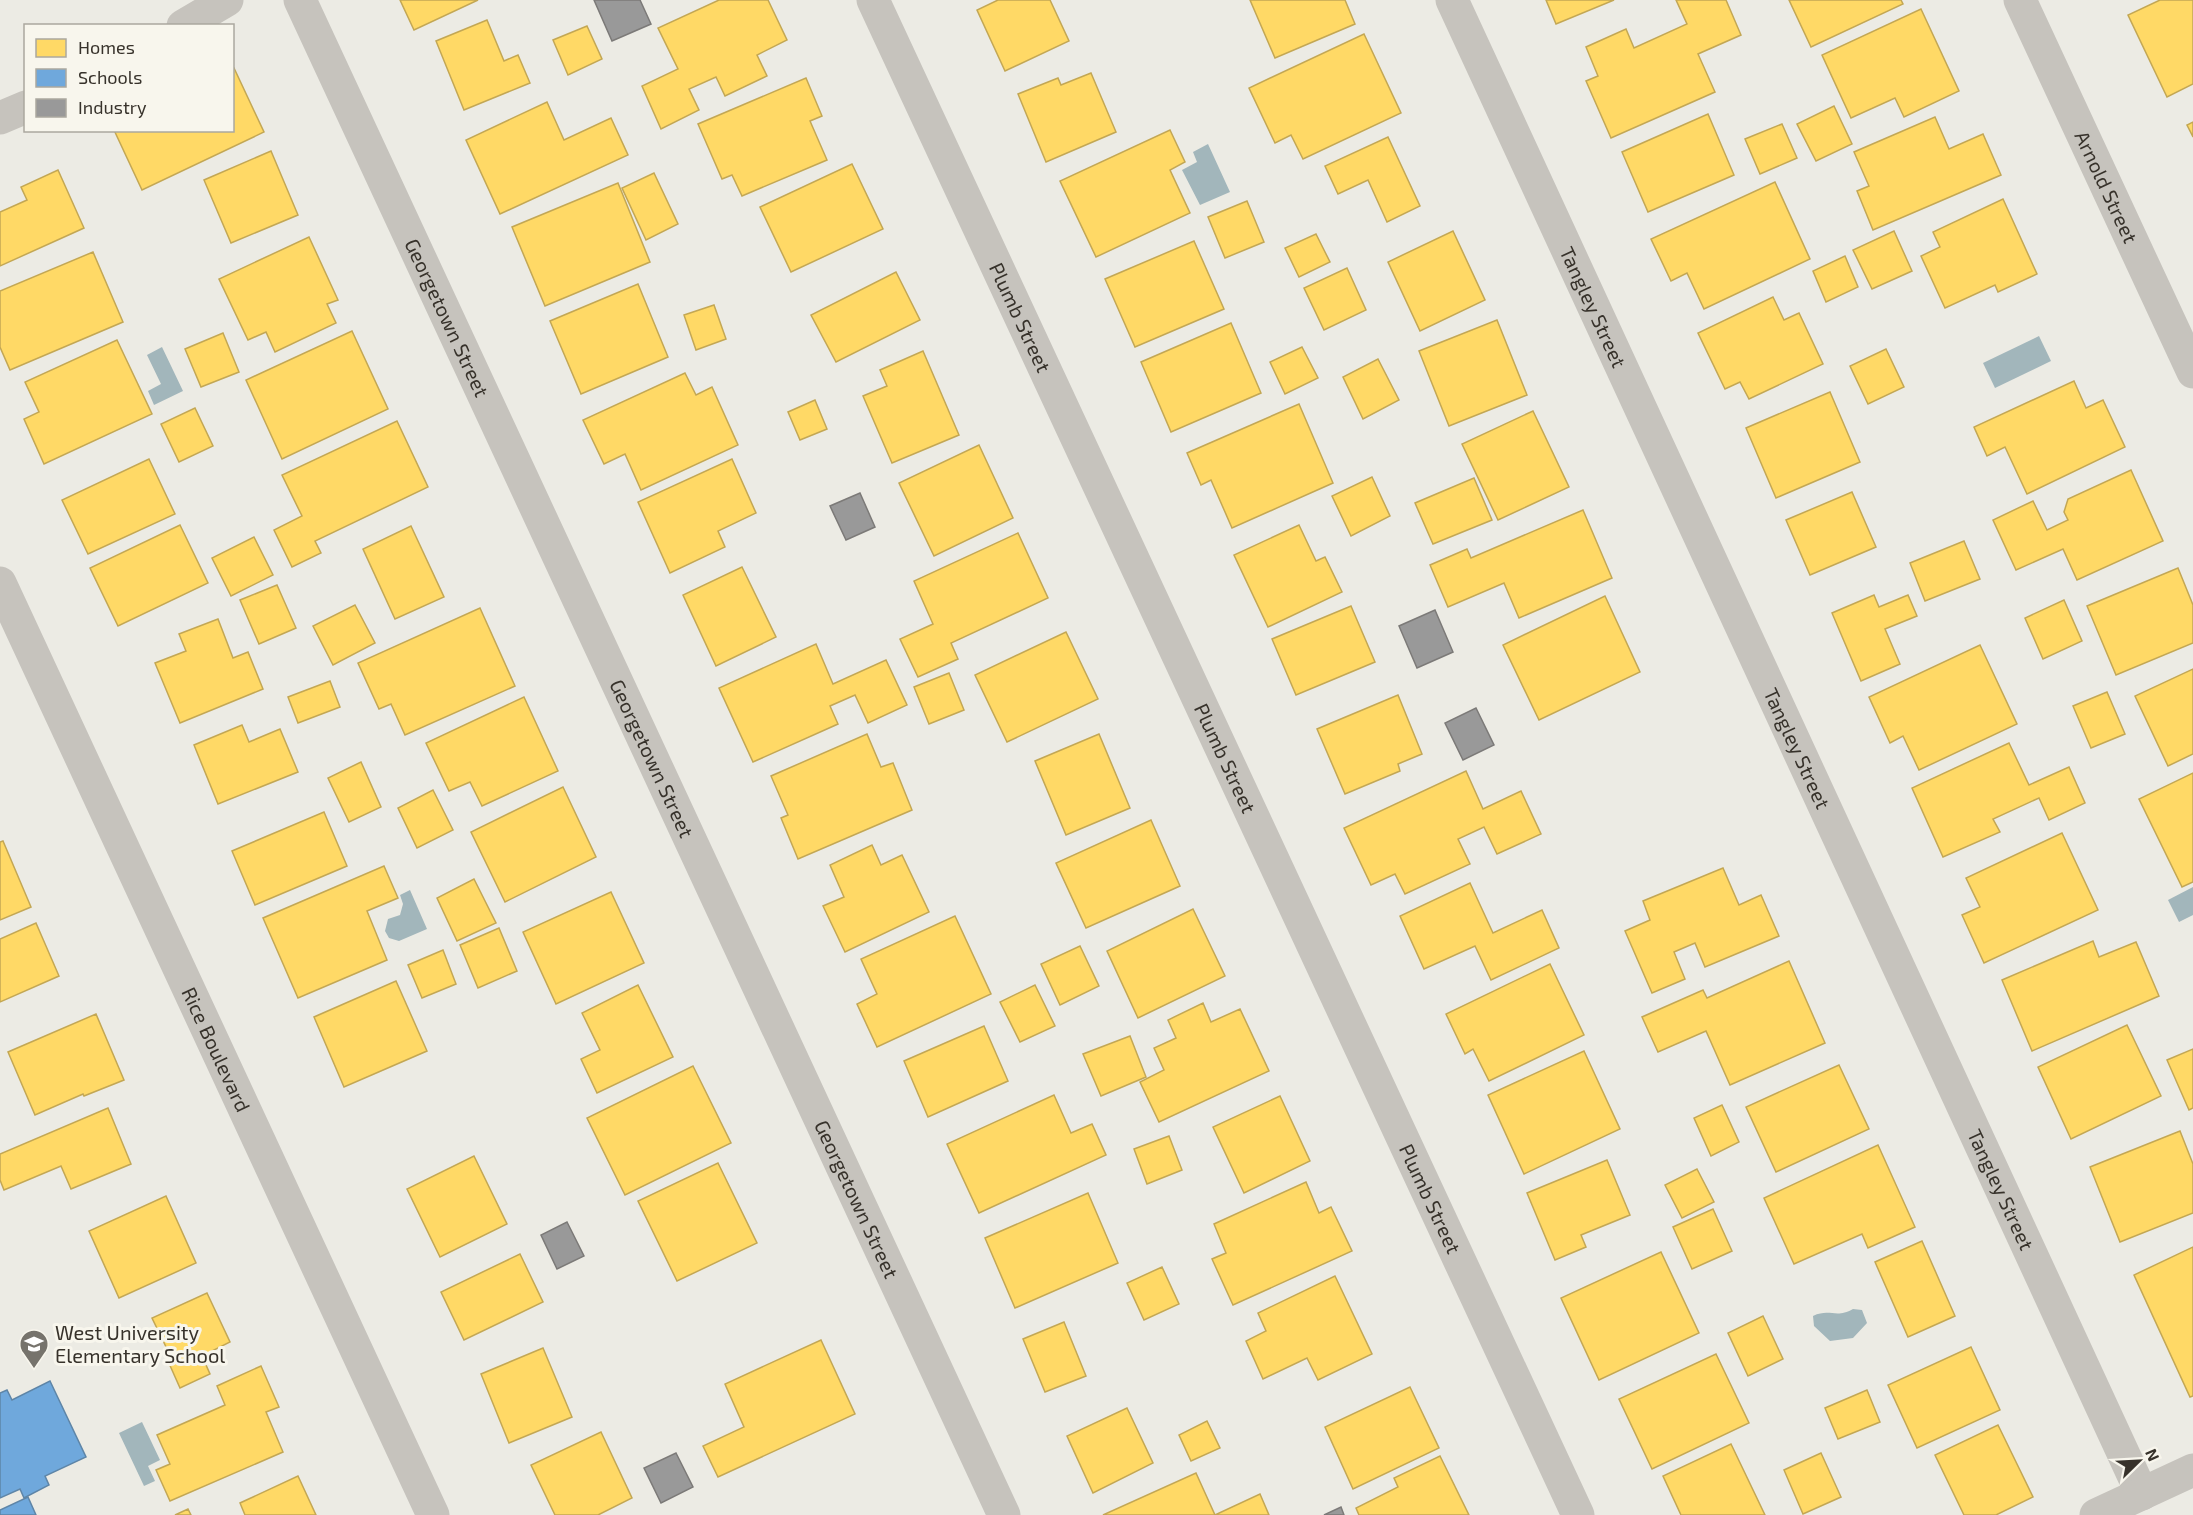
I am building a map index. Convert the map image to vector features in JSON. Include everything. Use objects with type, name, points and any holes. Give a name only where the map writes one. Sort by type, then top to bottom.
[{"type":"street","points":[[186,15],[227,0]]},
{"type":"street","name":"Georgetown Street","points":[[300,0],[1004,1515]]},
{"type":"street","name":"Plumb Street","points":[[873,0],[1578,1515]]},
{"type":"street","name":"Tangley Street","points":[[1452,0],[2142,1494]]},
{"type":"street","name":"Arnold Street","points":[[2020,0],[2193,372]]},
{"type":"street","points":[[0,118],[24,108]]},
{"type":"street","name":"Rice Boulevard","points":[[0,583],[433,1515]]},
{"type":"street","points":[[2096,1515],[2193,1470]]},
{"type":"shaded area","points":[[1208,144],[1230,192],[1200,205],[1182,170],[1197,162],[1193,152]]},
{"type":"shaded area","points":[[2039,336],[2051,361],[1995,388],[1983,363]]},
{"type":"shaded area","points":[[162,347],[183,391],[154,405],[148,391],[161,384],[147,355]]},
{"type":"shaded area","points":[[2193,887],[2193,915],[2179,922],[2168,900]]},
{"type":"shaded area","points":[[410,890],[427,929],[399,941],[389,938],[385,931],[388,919],[400,915],[403,904],[400,895]]},
{"type":"shaded area","points":[[1853,1309],[1862,1310],[1867,1323],[1853,1338],[1830,1341],[1814,1326],[1813,1316],[1824,1313],[1842,1313]]},
{"type":"shaded area","points":[[142,1422],[160,1460],[148,1466],[155,1481],[144,1486],[119,1433]]},
{"type":"building: Homes","points":[[400,0],[478,0],[414,30]]},
{"type":"building: Homes","points":[[719,0],[768,0],[787,40],[757,55],[767,76],[725,96],[716,77],[689,89],[699,110],[661,129],[642,86],[678,69],[658,28]]},
{"type":"building: Homes","points":[[998,0],[1050,0],[1069,41],[1005,71],[977,10]]},
{"type":"building: Homes","points":[[1250,0],[1345,0],[1355,24],[1275,58]]},
{"type":"building: Homes","points":[[1546,0],[1614,0],[1556,24]]},
{"type":"building: Homes","points":[[1676,0],[1726,0],[1741,35],[1698,54],[1715,92],[1611,138],[1586,81],[1598,76],[1586,47],[1626,29],[1634,48],[1687,24]]},
{"type":"building: Homes","points":[[1789,0],[1901,0],[1903,4],[1811,47]]},
{"type":"building: Homes","points":[[2160,0],[2193,0],[2193,84],[2167,97],[2128,15]]},
{"type":"building: Homes","points":[[1921,9],[1959,91],[1904,117],[1895,98],[1851,118],[1822,55]]},
{"type":"building: Homes","points":[[487,20],[504,61],[518,55],[530,83],[464,110],[436,41]]},
{"type":"building: Homes","points":[[587,26],[602,59],[568,75],[553,40]]},
{"type":"building: Homes","points":[[1364,34],[1401,113],[1303,159],[1291,135],[1275,143],[1249,88]]},
{"type":"building: Homes","points":[[234,68],[264,132],[142,190],[115,132],[234,132]]},
{"type":"building: Homes","points":[[1091,73],[1116,132],[1046,162],[1018,94],[1058,78],[1061,85]]},
{"type":"building: Homes","points":[[806,78],[822,116],[810,121],[827,160],[742,196],[732,175],[722,179],[698,124]]},
{"type":"building: Homes","points":[[547,102],[564,140],[611,118],[628,155],[500,214],[466,140]]},
{"type":"building: Homes","points":[[1834,106],[1852,144],[1816,161],[1797,124]]},
{"type":"building: Homes","points":[[1708,114],[1734,175],[1648,212],[1622,152]]},
{"type":"building: Homes","points":[[1935,117],[1949,149],[1983,134],[2001,175],[1873,230],[1857,191],[1869,186],[1854,152]]},
{"type":"building: Homes","points":[[2193,122],[2193,137],[2187,125]]},
{"type":"building: Homes","points":[[1782,124],[1797,158],[1760,174],[1745,139]]},
{"type":"building: Homes","points":[[1170,130],[1185,162],[1170,170],[1190,213],[1096,257],[1060,181]]},
{"type":"building: Homes","points":[[1388,137],[1420,206],[1387,222],[1368,180],[1338,194],[1325,166]]},
{"type":"building: Homes","points":[[271,151],[298,215],[231,243],[204,180]]},
{"type":"building: Homes","points":[[852,164],[883,229],[791,272],[760,207]]},
{"type":"building: Homes","points":[[58,170],[84,228],[0,266],[0,212],[27,200],[21,187]]},
{"type":"building: Homes","points":[[654,173],[678,224],[646,240],[622,188]]},
{"type":"building: Homes","points":[[1775,182],[1810,259],[1704,309],[1687,273],[1671,281],[1651,239]]},
{"type":"building: Homes","points":[[618,183],[650,262],[545,306],[512,227]]},
{"type":"building: Homes","points":[[2003,199],[2037,274],[1998,292],[1995,285],[1945,308],[1921,256],[1940,247],[1933,232]]},
{"type":"building: Homes","points":[[1247,201],[1264,242],[1225,258],[1208,217]]},
{"type":"building: Homes","points":[[1453,231],[1485,300],[1420,331],[1388,262]]},
{"type":"building: Homes","points":[[1894,231],[1912,271],[1872,289],[1853,250]]},
{"type":"building: Homes","points":[[1316,234],[1330,262],[1299,277],[1285,248]]},
{"type":"building: Homes","points":[[309,237],[338,300],[327,304],[336,323],[275,352],[266,332],[248,340],[219,279]]},
{"type":"building: Homes","points":[[1194,241],[1224,309],[1135,347],[1105,279]]},
{"type":"building: Homes","points":[[93,252],[123,322],[10,370],[0,347],[0,291]]},
{"type":"building: Homes","points":[[1845,256],[1858,287],[1826,302],[1813,271]]},
{"type":"building: Homes","points":[[1347,268],[1366,310],[1324,330],[1304,288]]},
{"type":"building: Homes","points":[[896,272],[920,320],[836,362],[811,315]]},
{"type":"building: Homes","points":[[638,284],[668,357],[581,394],[550,321]]},
{"type":"building: Homes","points":[[1773,297],[1784,320],[1799,313],[1823,364],[1749,399],[1740,382],[1725,389],[1698,333]]},
{"type":"building: Homes","points":[[714,305],[726,339],[696,350],[684,315]]},
{"type":"building: Homes","points":[[1497,320],[1527,395],[1449,426],[1419,351]]},
{"type":"building: Homes","points":[[1231,323],[1261,393],[1171,432],[1141,362]]},
{"type":"building: Homes","points":[[352,331],[388,409],[282,459],[246,380]]},
{"type":"building: Homes","points":[[223,333],[239,372],[201,387],[185,349]]},
{"type":"building: Homes","points":[[117,340],[152,414],[44,464],[24,419],[39,412],[25,382]]},
{"type":"building: Homes","points":[[1302,347],[1318,378],[1285,394],[1270,362]]},
{"type":"building: Homes","points":[[1886,349],[1904,387],[1868,404],[1850,366]]},
{"type":"building: Homes","points":[[923,351],[959,435],[892,463],[863,396],[887,386],[880,370]]},
{"type":"building: Homes","points":[[1378,359],[1399,400],[1363,419],[1343,377]]},
{"type":"building: Homes","points":[[685,373],[696,395],[712,387],[738,445],[641,490],[625,454],[604,464],[583,420]]},
{"type":"building: Homes","points":[[2074,381],[2086,408],[2103,400],[2125,447],[2027,494],[2005,447],[1987,456],[1974,427]]},
{"type":"building: Homes","points":[[1830,392],[1860,462],[1776,498],[1746,428]]},
{"type":"building: Homes","points":[[815,400],[827,429],[800,440],[788,412]]},
{"type":"building: Homes","points":[[1299,404],[1333,483],[1232,528],[1211,480],[1201,485],[1187,453]]},
{"type":"building: Homes","points":[[195,408],[213,446],[179,462],[161,424]]},
{"type":"building: Homes","points":[[1533,411],[1569,487],[1498,520],[1462,444]]},
{"type":"building: Homes","points":[[397,421],[428,487],[315,541],[321,553],[292,567],[274,530],[302,516],[282,475]]},
{"type":"building: Homes","points":[[979,445],[1013,518],[934,556],[899,483]]},
{"type":"building: Homes","points":[[149,459],[175,514],[88,554],[62,500]]},
{"type":"building: Homes","points":[[732,459],[756,513],[718,531],[725,547],[670,573],[638,502]]},
{"type":"building: Homes","points":[[2131,470],[2163,541],[2077,580],[2063,549],[2016,570],[1993,520],[2033,501],[2047,530],[2068,520],[2064,512],[2068,499]]},
{"type":"building: Homes","points":[[1372,477],[1390,516],[1351,536],[1332,496]]},
{"type":"building: Homes","points":[[1474,478],[1492,520],[1433,544],[1415,503]]},
{"type":"building: Homes","points":[[1852,492],[1876,547],[1810,575],[1786,520]]},
{"type":"building: Homes","points":[[1583,510],[1612,578],[1519,618],[1504,583],[1448,607],[1430,565],[1467,549],[1471,558]]},
{"type":"building: Homes","points":[[180,525],[208,583],[118,626],[90,568]]},
{"type":"building: Homes","points":[[1299,525],[1316,561],[1325,557],[1342,592],[1268,627],[1234,555]]},
{"type":"building: Homes","points":[[411,526],[444,597],[395,619],[363,549]]},
{"type":"building: Homes","points":[[1018,533],[1048,598],[951,643],[958,659],[918,677],[900,639],[933,624],[914,581]]},
{"type":"building: Homes","points":[[254,537],[273,575],[231,596],[212,558]]},
{"type":"building: Homes","points":[[1964,541],[1980,579],[1925,601],[1910,563]]},
{"type":"building: Homes","points":[[742,567],[776,637],[716,666],[683,595]]},
{"type":"building: Homes","points":[[2178,568],[2193,605],[2193,643],[2116,675],[2087,606]]},
{"type":"building: Homes","points":[[277,585],[296,628],[259,644],[240,600]]},
{"type":"building: Homes","points":[[1874,595],[1879,607],[1908,595],[1917,616],[1885,629],[1900,664],[1861,681],[1832,613]]},
{"type":"building: Homes","points":[[1605,596],[1640,672],[1539,720],[1503,645]]},
{"type":"building: Homes","points":[[2064,600],[2082,641],[2043,659],[2025,618]]},
{"type":"building: Homes","points":[[355,605],[375,643],[333,665],[313,626]]},
{"type":"building: Homes","points":[[1351,606],[1375,662],[1296,695],[1272,639]]},
{"type":"building: Homes","points":[[480,608],[515,686],[405,735],[391,704],[379,709],[358,663]]},
{"type":"building: Homes","points":[[218,619],[233,658],[248,652],[263,689],[180,723],[155,663],[186,651],[179,634]]},
{"type":"building: Homes","points":[[1066,632],[1098,699],[1007,742],[975,675]]},
{"type":"building: Homes","points":[[816,644],[833,684],[886,660],[907,705],[868,723],[855,695],[830,706],[838,724],[753,762],[719,688]]},
{"type":"building: Homes","points":[[1980,645],[2017,724],[1919,770],[1903,736],[1890,743],[1869,697]]},
{"type":"building: Homes","points":[[2193,669],[2193,754],[2168,766],[2135,696]]},
{"type":"building: Homes","points":[[949,673],[964,710],[929,724],[914,687]]},
{"type":"building: Homes","points":[[330,681],[340,707],[298,723],[288,697]]},
{"type":"building: Homes","points":[[2107,692],[2125,734],[2091,748],[2073,706]]},
{"type":"building: Homes","points":[[1398,695],[1422,754],[1398,764],[1400,771],[1345,794],[1317,729]]},
{"type":"building: Homes","points":[[524,697],[558,771],[482,806],[470,782],[449,791],[426,743]]},
{"type":"building: Homes","points":[[242,725],[249,742],[280,729],[298,772],[218,804],[194,745]]},
{"type":"building: Homes","points":[[867,734],[881,767],[893,763],[912,810],[798,859],[781,818],[788,815],[771,776]]},
{"type":"building: Homes","points":[[1099,734],[1130,808],[1066,835],[1035,761]]},
{"type":"building: Homes","points":[[2009,743],[2029,785],[2069,767],[2085,803],[2049,820],[2039,798],[1993,819],[2000,832],[1943,857],[1912,788]]},
{"type":"building: Homes","points":[[361,762],[381,807],[349,822],[328,778]]},
{"type":"building: Homes","points":[[1466,771],[1483,809],[1521,791],[1541,834],[1497,854],[1484,827],[1458,839],[1470,864],[1405,894],[1395,874],[1371,885],[1344,828]]},
{"type":"building: Homes","points":[[2193,773],[2193,882],[2182,887],[2139,799]]},
{"type":"building: Homes","points":[[563,787],[596,857],[505,902],[471,832]]},
{"type":"building: Homes","points":[[433,790],[453,830],[417,848],[398,808]]},
{"type":"building: Homes","points":[[324,812],[347,866],[255,905],[232,851]]},
{"type":"building: Homes","points":[[1151,820],[1180,886],[1086,928],[1056,863]]},
{"type":"building: Homes","points":[[2062,833],[2098,910],[1984,963],[1962,915],[1980,907],[1966,878]]},
{"type":"building: Homes","points":[[3,841],[31,907],[0,920],[0,842]]},
{"type":"building: Homes","points":[[872,845],[881,865],[902,855],[929,912],[845,952],[823,906],[844,897],[830,865]]},
{"type":"building: Homes","points":[[384,866],[398,898],[367,911],[387,960],[298,998],[263,918]]},
{"type":"building: Homes","points":[[1723,868],[1739,905],[1761,895],[1779,936],[1705,967],[1695,943],[1674,952],[1685,979],[1652,993],[1625,931],[1650,920],[1643,901]]},
{"type":"building: Homes","points":[[474,879],[496,923],[457,941],[437,898]]},
{"type":"building: Homes","points":[[1470,883],[1493,933],[1542,910],[1559,948],[1491,980],[1475,946],[1424,969],[1400,916]]},
{"type":"building: Homes","points":[[611,892],[644,963],[556,1004],[523,932]]},
{"type":"building: Homes","points":[[1193,909],[1225,976],[1138,1018],[1107,951]]},
{"type":"building: Homes","points":[[955,916],[991,994],[877,1047],[857,1004],[877,994],[861,959]]},
{"type":"building: Homes","points":[[36,923],[59,976],[0,1002],[0,939]]},
{"type":"building: Homes","points":[[499,928],[517,971],[478,988],[460,945]]},
{"type":"building: Homes","points":[[2093,941],[2099,957],[2136,942],[2159,996],[2032,1051],[2002,980]]},
{"type":"building: Homes","points":[[1080,946],[1099,986],[1060,1005],[1041,964]]},
{"type":"building: Homes","points":[[443,950],[456,984],[422,998],[408,965]]},
{"type":"building: Homes","points":[[1789,961],[1825,1043],[1730,1085],[1706,1031],[1658,1052],[1642,1017],[1703,990],[1707,998]]},
{"type":"building: Homes","points":[[1550,964],[1584,1035],[1489,1081],[1473,1049],[1465,1054],[1446,1014]]},
{"type":"building: Homes","points":[[396,981],[427,1051],[344,1087],[314,1017]]},
{"type":"building: Homes","points":[[638,985],[673,1057],[597,1093],[581,1059],[600,1050],[582,1013]]},
{"type":"building: Homes","points":[[1035,985],[1055,1026],[1020,1042],[1000,1002]]},
{"type":"building: Homes","points":[[1203,1003],[1211,1022],[1240,1009],[1269,1071],[1159,1122],[1140,1082],[1164,1070],[1154,1048],[1176,1038],[1168,1020]]},
{"type":"building: Homes","points":[[96,1014],[124,1080],[84,1096],[83,1094],[35,1115],[8,1052]]},
{"type":"building: Homes","points":[[2127,1025],[2161,1096],[2071,1139],[2038,1067]]},
{"type":"building: Homes","points":[[984,1026],[1008,1081],[928,1117],[904,1061]]},
{"type":"building: Homes","points":[[1130,1036],[1146,1077],[1101,1096],[1083,1054]]},
{"type":"building: Homes","points":[[2193,1049],[2193,1108],[2189,1110],[2167,1060]]},
{"type":"building: Homes","points":[[1584,1051],[1620,1129],[1524,1174],[1488,1095]]},
{"type":"building: Homes","points":[[1839,1065],[1869,1129],[1776,1172],[1746,1107]]},
{"type":"building: Homes","points":[[693,1066],[731,1143],[625,1195],[587,1118]]},
{"type":"building: Homes","points":[[1054,1095],[1071,1133],[1092,1124],[1106,1155],[979,1213],[947,1144]]},
{"type":"building: Homes","points":[[1280,1096],[1310,1161],[1244,1193],[1213,1127]]},
{"type":"building: Homes","points":[[1722,1105],[1739,1142],[1711,1156],[1694,1118]]},
{"type":"building: Homes","points":[[108,1108],[131,1164],[71,1189],[61,1166],[4,1190],[0,1180],[0,1154]]},
{"type":"building: Homes","points":[[2180,1131],[2193,1164],[2193,1213],[2120,1242],[2090,1167]]},
{"type":"building: Homes","points":[[1169,1136],[1182,1170],[1147,1184],[1134,1149]]},
{"type":"building: Homes","points":[[1878,1145],[1915,1227],[1868,1248],[1862,1234],[1794,1264],[1764,1198]]},
{"type":"building: Homes","points":[[474,1156],[507,1224],[440,1257],[407,1189]]},
{"type":"building: Homes","points":[[1607,1160],[1630,1215],[1581,1235],[1586,1247],[1555,1260],[1527,1193]]},
{"type":"building: Homes","points":[[718,1163],[757,1243],[677,1281],[638,1201]]},
{"type":"building: Homes","points":[[1697,1169],[1714,1202],[1682,1218],[1665,1185]]},
{"type":"building: Homes","points":[[1306,1182],[1319,1213],[1331,1207],[1352,1251],[1233,1305],[1212,1259],[1226,1253],[1214,1224]]},
{"type":"building: Homes","points":[[1088,1193],[1118,1263],[1015,1308],[985,1238]]},
{"type":"building: Homes","points":[[166,1196],[196,1263],[119,1298],[89,1231]]},
{"type":"building: Homes","points":[[1713,1209],[1732,1251],[1692,1269],[1673,1227]]},
{"type":"building: Homes","points":[[1922,1241],[1955,1316],[1908,1337],[1875,1262]]},
{"type":"building: Homes","points":[[2193,1247],[2193,1396],[2190,1397],[2134,1275]]},
{"type":"building: Homes","points":[[1661,1252],[1699,1333],[1599,1380],[1561,1298]]},
{"type":"building: Homes","points":[[520,1254],[543,1302],[464,1340],[441,1292]]},
{"type":"building: Homes","points":[[1162,1267],[1179,1304],[1144,1320],[1127,1283]]},
{"type":"building: Homes","points":[[1335,1276],[1372,1354],[1318,1380],[1307,1358],[1263,1379],[1246,1341],[1266,1331],[1258,1313]]},
{"type":"building: Homes","points":[[207,1293],[230,1342],[202,1356],[210,1374],[180,1388],[164,1352],[168,1351],[152,1318]]},
{"type":"building: Homes","points":[[1763,1316],[1783,1359],[1748,1376],[1728,1333]]},
{"type":"building: Homes","points":[[1064,1322],[1086,1376],[1045,1392],[1023,1339]]},
{"type":"building: Homes","points":[[821,1340],[855,1414],[718,1477],[703,1446],[744,1427],[725,1384]]},
{"type":"building: Homes","points":[[1971,1347],[2000,1410],[1917,1448],[1888,1385]]},
{"type":"building: Homes","points":[[543,1348],[572,1417],[509,1443],[481,1374]]},
{"type":"building: Homes","points":[[1716,1354],[1749,1423],[1652,1469],[1619,1399]]},
{"type":"building: Homes","points":[[261,1366],[279,1407],[266,1412],[283,1452],[170,1501],[156,1470],[170,1464],[157,1435],[225,1405],[217,1386]]},
{"type":"building: Homes","points":[[1410,1387],[1439,1448],[1353,1489],[1325,1427]]},
{"type":"building: Homes","points":[[1867,1390],[1880,1422],[1838,1439],[1825,1408]]},
{"type":"building: Homes","points":[[1127,1408],[1153,1463],[1093,1493],[1067,1436]]},
{"type":"building: Homes","points":[[1207,1421],[1220,1448],[1191,1461],[1179,1435]]},
{"type":"building: Homes","points":[[1998,1425],[2033,1497],[1996,1515],[1964,1515],[1935,1455]]},
{"type":"building: Homes","points":[[601,1432],[632,1498],[598,1515],[555,1515],[531,1465]]},
{"type":"building: Homes","points":[[1731,1444],[1765,1515],[1681,1515],[1663,1476]]},
{"type":"building: Homes","points":[[1821,1453],[1841,1497],[1803,1514],[1784,1470]]},
{"type":"building: Homes","points":[[1440,1456],[1469,1515],[1359,1515],[1356,1508],[1398,1487],[1394,1478]]},
{"type":"building: Homes","points":[[1196,1473],[1215,1515],[1103,1515]]},
{"type":"building: Homes","points":[[298,1476],[316,1515],[245,1515],[240,1503]]},
{"type":"building: Homes","points":[[1260,1494],[1269,1515],[1215,1515]]},
{"type":"building: Homes","points":[[188,1509],[191,1515],[175,1515]]},
{"type":"building: Schools","points":[[50,1381],[86,1457],[45,1476],[49,1485],[24,1498],[20,1489],[0,1498],[0,1393],[7,1390],[12,1400]]},
{"type":"building: Schools","points":[[28,1497],[36,1515],[0,1515],[0,1510]]},
{"type":"building: Industry","points":[[594,0],[640,0],[651,24],[612,41]]},
{"type":"building: Industry","points":[[860,493],[875,527],[846,540],[830,506]]},
{"type":"building: Industry","points":[[1435,610],[1453,652],[1417,668],[1399,626]]},
{"type":"building: Industry","points":[[1476,708],[1494,745],[1463,760],[1445,723]]},
{"type":"building: Industry","points":[[567,1222],[584,1256],[557,1269],[541,1235]]},
{"type":"building: Industry","points":[[676,1453],[693,1487],[661,1503],[644,1468]]},
{"type":"building: Industry","points":[[1341,1507],[1344,1515],[1324,1515]]},
{"type":"place","name":"West University Elementary School","points":[[34,1370]]}]
